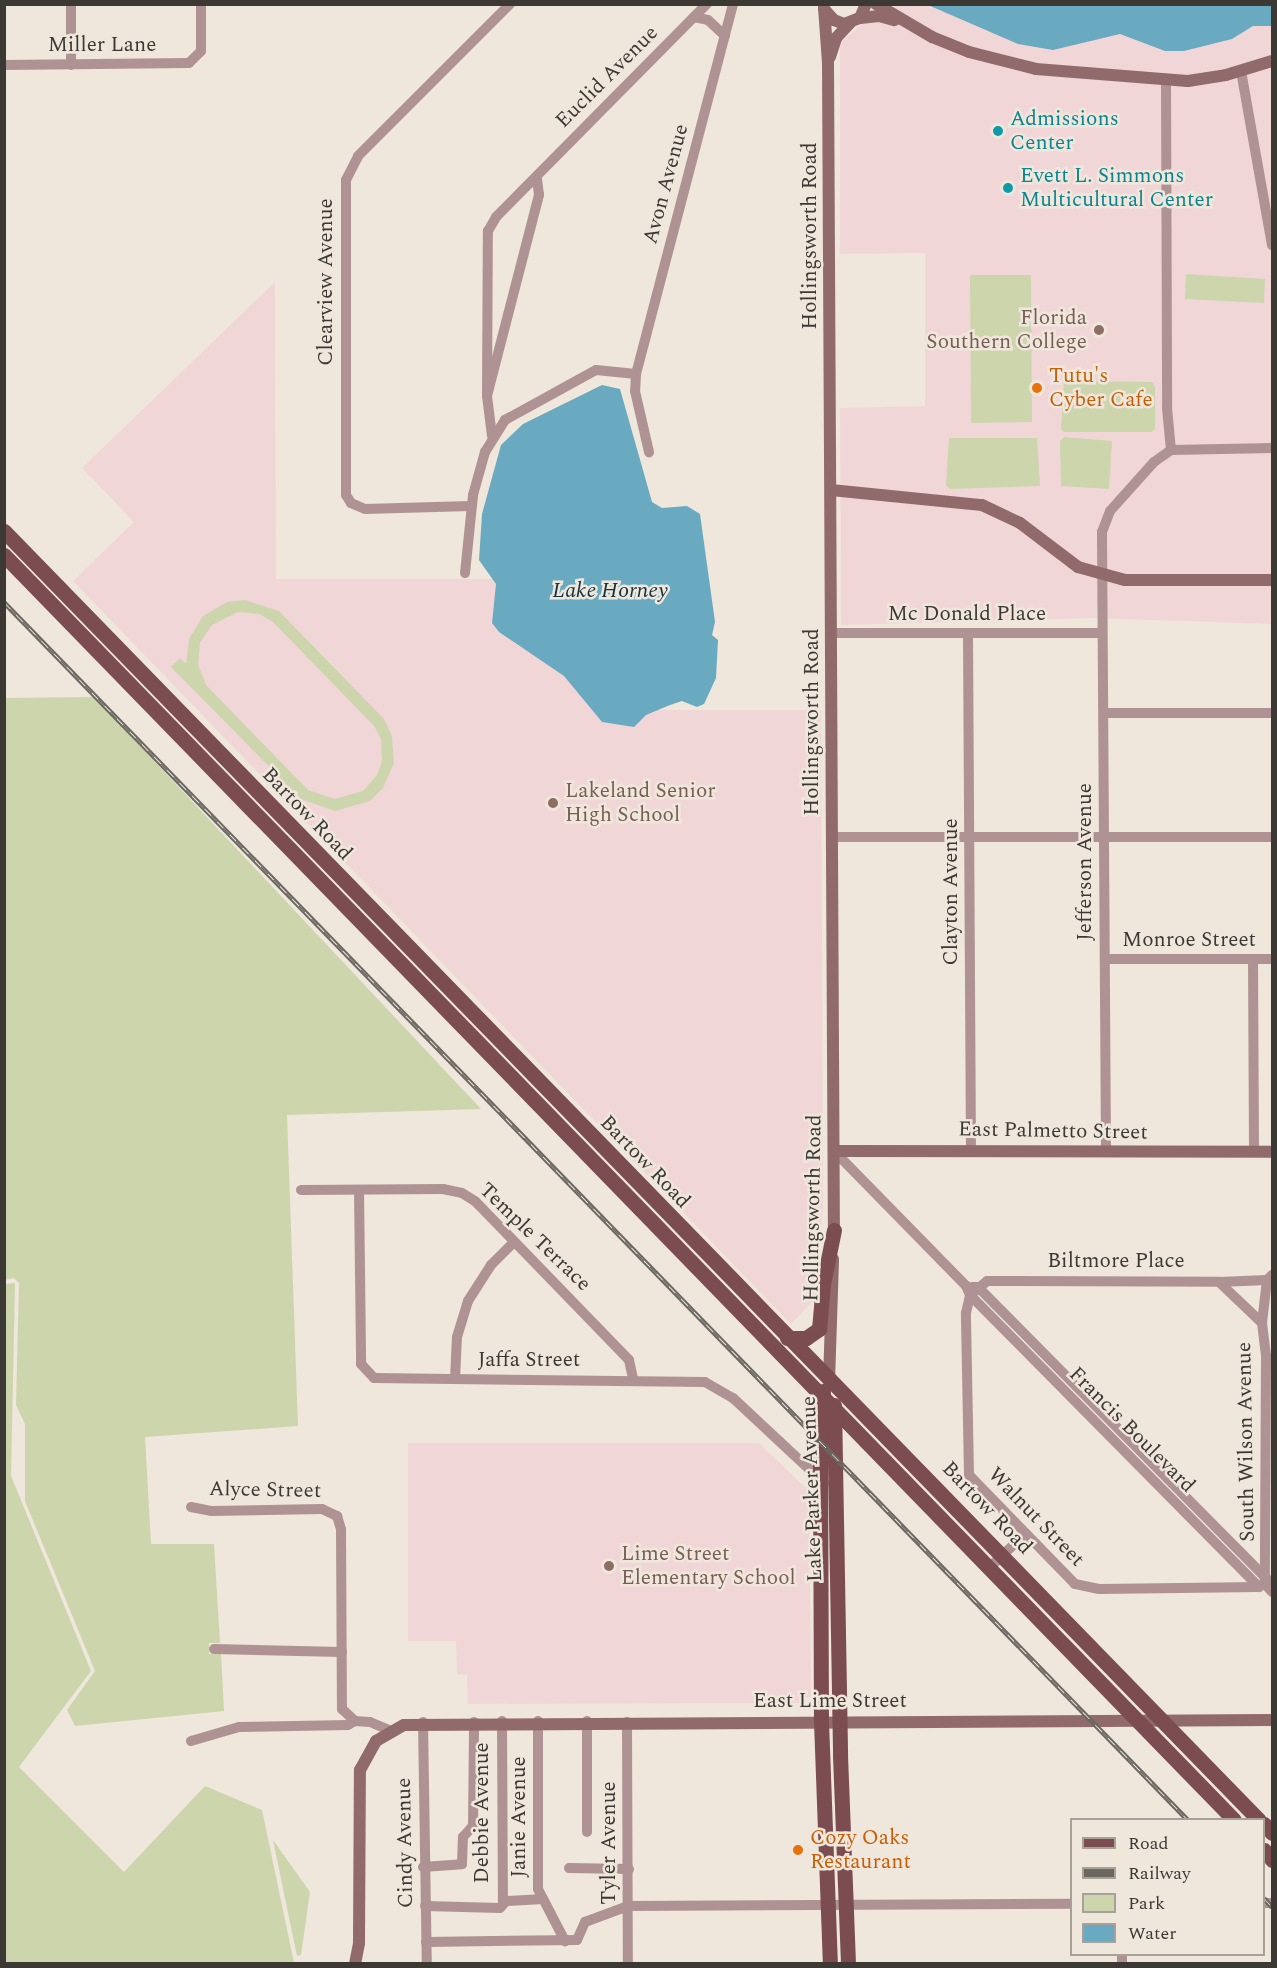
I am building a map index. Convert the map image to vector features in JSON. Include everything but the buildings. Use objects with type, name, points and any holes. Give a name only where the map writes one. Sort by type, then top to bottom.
[{"type":"main road","name":"Bartow Road","points":[[4,531],[787,1338],[1004,1555],[1257,1818]]},
{"type":"main road","name":"Bartow Road","points":[[4,555],[1232,1818]]},
{"type":"main road","points":[[787,1338],[806,1338],[819,1329],[823,1284],[834,1230]]},
{"type":"main road","name":"Lake Parker Avenue","points":[[829,1381],[821,1396],[820,1479],[821,1720],[830,1964]]},
{"type":"main road","name":"Lake Parker Avenue","points":[[829,1381],[835,1408],[839,1720],[848,1905],[848,1964]]},
{"type":"street","points":[[71,4],[71,65]]},
{"type":"street","name":"Miller Lane","points":[[4,65],[183,64],[198,56],[202,43],[201,4]]},
{"type":"street","name":"Clearview Avenue","points":[[471,506],[365,509],[351,503],[346,495],[346,180],[358,156],[510,4]]},
{"type":"street","name":"Euclid Avenue","points":[[492,436],[487,396],[488,231],[496,217],[537,179],[707,4]]},
{"type":"street","name":"Avon Avenue","points":[[649,452],[635,391],[636,374],[734,4]]},
{"type":"street","name":"Hollingsworth Road","points":[[828,63],[836,38],[855,20],[866,4]]},
{"type":"street","points":[[876,4],[906,23],[969,52],[1007,63],[1076,74],[1166,81],[1207,79],[1272,61]]},
{"type":"street","points":[[824,6],[834,20],[855,20],[879,16],[906,23]]},
{"type":"street","name":"Hollingsworth Road","points":[[824,6],[828,63],[834,1150],[829,1381]]},
{"type":"street","points":[[694,17],[708,20],[725,36]]},
{"type":"street","points":[[1241,71],[1272,245]]},
{"type":"street","points":[[1166,81],[1167,408],[1172,450],[1272,448]]},
{"type":"street","name":"Euclid Avenue","points":[[487,396],[539,195],[537,179]]},
{"type":"street","points":[[465,573],[471,506],[492,436],[505,420],[596,370],[636,374]]},
{"type":"street","name":"Jefferson Avenue","points":[[1106,1151],[1102,532],[1110,511],[1154,462],[1172,450]]},
{"type":"street","points":[[831,490],[982,505],[1020,523],[1061,558],[1125,580],[1272,580]]},
{"type":"street","name":"Mc Donald Place","points":[[831,633],[1102,633]]},
{"type":"street","name":"Clayton Avenue","points":[[968,634],[971,1149]]},
{"type":"street","points":[[1104,713],[1272,713]]},
{"type":"street","points":[[832,837],[1272,837]]},
{"type":"street","points":[[379,942],[390,930]]},
{"type":"street","name":"Monroe Street","points":[[1105,959],[1272,959]]},
{"type":"street","points":[[1253,959],[1254,1151]]},
{"type":"street","name":"East Palmetto Street","points":[[834,1150],[1272,1152]]},
{"type":"street","name":"Francis Boulevard","points":[[834,1150],[1272,1592]]},
{"type":"street","name":"Temple Terrace","points":[[301,1190],[443,1189],[462,1193],[475,1201],[628,1360],[633,1379]]},
{"type":"street","name":"Jaffa Street","points":[[359,1190],[361,1364],[365,1372],[383,1381],[688,1380],[722,1389],[835,1493]]},
{"type":"street","points":[[455,1379],[457,1337],[468,1301],[491,1265],[514,1242]]},
{"type":"street","name":"Biltmore Place","points":[[972,1290],[987,1281],[1219,1282],[1270,1277],[1262,1323]]},
{"type":"street","name":"South Wilson Avenue","points":[[1219,1282],[1262,1323],[1263,1583]]},
{"type":"street","name":"Walnut Street","points":[[972,1290],[966,1313],[968,1472],[1024,1535],[1079,1586],[1263,1583]]},
{"type":"street","name":"Alyce Street","points":[[191,1508],[211,1511],[322,1509],[337,1516],[341,1529],[342,1652]]},
{"type":"street","points":[[990,1567],[1024,1535]]},
{"type":"street","points":[[214,1649],[342,1652],[342,1709],[355,1721]]},
{"type":"street","name":"East Lime Street","points":[[389,1730],[423,1722],[502,1721],[1272,1720]]},
{"type":"street","points":[[191,1741],[239,1727],[348,1725],[355,1721],[370,1722],[389,1730],[376,1741],[360,1770],[359,1948],[355,1964]]},
{"type":"street","name":"Debbie Avenue","points":[[502,1721],[503,1904]]},
{"type":"street","name":"Janie Avenue","points":[[538,1721],[538,1889],[554,1913],[565,1941]]},
{"type":"street","points":[[587,1721],[587,1832]]},
{"type":"street","name":"Cindy Avenue","points":[[423,1722],[423,1867],[427,1964]]},
{"type":"street","points":[[423,1867],[462,1864],[463,1837],[473,1826],[474,1722]]},
{"type":"street","name":"Tyler Avenue","points":[[627,1722],[628,1964]]},
{"type":"street","points":[[569,1868],[628,1869]]},
{"type":"street","points":[[425,1906],[500,1908],[506,1901],[543,1899]]},
{"type":"street","points":[[426,1942],[577,1940],[585,1922],[628,1906],[1070,1904]]},
{"type":"shaded area","name":"Florida Southern College","points":[[885,5],[979,5],[1272,19],[1272,624],[1092,618],[841,625],[840,408],[925,406],[925,253],[840,254],[840,43]]},
{"type":"shaded area","name":"Lakeland Senior High School","points":[[275,282],[276,579],[514,579],[646,710],[821,710],[823,1206],[814,1300],[791,1324],[73,581],[134,522],[82,468]]},
{"type":"shaded area","name":"Lime Street Elementary School","points":[[408,1443],[759,1443],[809,1491],[811,1697],[800,1697],[800,1703],[468,1704],[467,1675],[457,1674],[456,1641],[408,1641]]},
{"type":"green space","points":[[1186,274],[1265,279],[1264,303],[1185,299]]},
{"type":"green space","points":[[970,275],[1031,275],[1032,422],[971,423]]},
{"type":"green space","points":[[1064,381],[1152,382],[1155,387],[1155,429],[1152,432],[1064,432],[1061,429]]},
{"type":"green space","points":[[1064,437],[1112,441],[1109,489],[1061,486],[1060,441]]},
{"type":"green space","points":[[949,438],[1037,438],[1040,486],[950,489],[946,485]]},
{"type":"green space","points":[[245,600],[279,611],[384,719],[392,736],[394,763],[383,788],[370,801],[335,811],[301,799],[171,667],[180,658],[186,664],[189,639],[203,616],[227,602]],"holes":[[[238,612],[259,614],[272,621],[374,726],[381,739],[382,761],[377,775],[363,791],[335,799],[308,790],[206,685],[198,664],[200,643],[212,625]]]},
{"type":"green space","points":[[94,697],[481,1109],[287,1115],[298,1426],[145,1437],[151,1544],[214,1544],[220,1643],[209,1643],[209,1654],[221,1654],[224,1711],[75,1726],[67,1710],[95,1671],[25,1501],[25,1424],[16,1405],[19,1283],[14,1278],[5,1280],[4,698]]},
{"type":"green space","points":[[15,1283],[11,1476],[91,1671],[19,1767],[124,1872],[205,1786],[262,1810],[294,1963],[5,1963],[4,1284]]},
{"type":"green space","points":[[273,1840],[310,1892],[301,1955],[297,1956]]},
{"type":"water","points":[[928,5],[1272,5],[1272,26],[1253,26],[1232,39],[1184,51],[1165,51],[1120,34],[1053,50],[1018,44]]},
{"type":"water","name":"Lake Horney","points":[[602,385],[620,389],[652,502],[662,508],[687,506],[700,514],[715,622],[712,635],[718,640],[716,678],[704,704],[697,707],[682,701],[646,715],[634,727],[602,722],[564,676],[499,632],[492,623],[496,584],[479,560],[482,514],[501,445],[523,424]]},
{"type":"railway","points":[[4,602],[1186,1818]]},
{"type":"railway","points":[[1265,1899],[1272,1907]]},
{"type":"place","name":"Admissions Center","points":[[998,131]]},
{"type":"place","name":"Evett L. Simmons Multicultural Center","points":[[1008,188]]},
{"type":"place","name":"Florida Southern College","points":[[1099,330]]},
{"type":"place","name":"Tutu's Cyber Cafe","points":[[1037,388]]},
{"type":"place","name":"Lakeland Senior High School","points":[[553,803]]},
{"type":"place","name":"Lime Street Elementary School","points":[[609,1566]]},
{"type":"place","name":"Cozy Oaks Restaurant","points":[[798,1850]]}]
